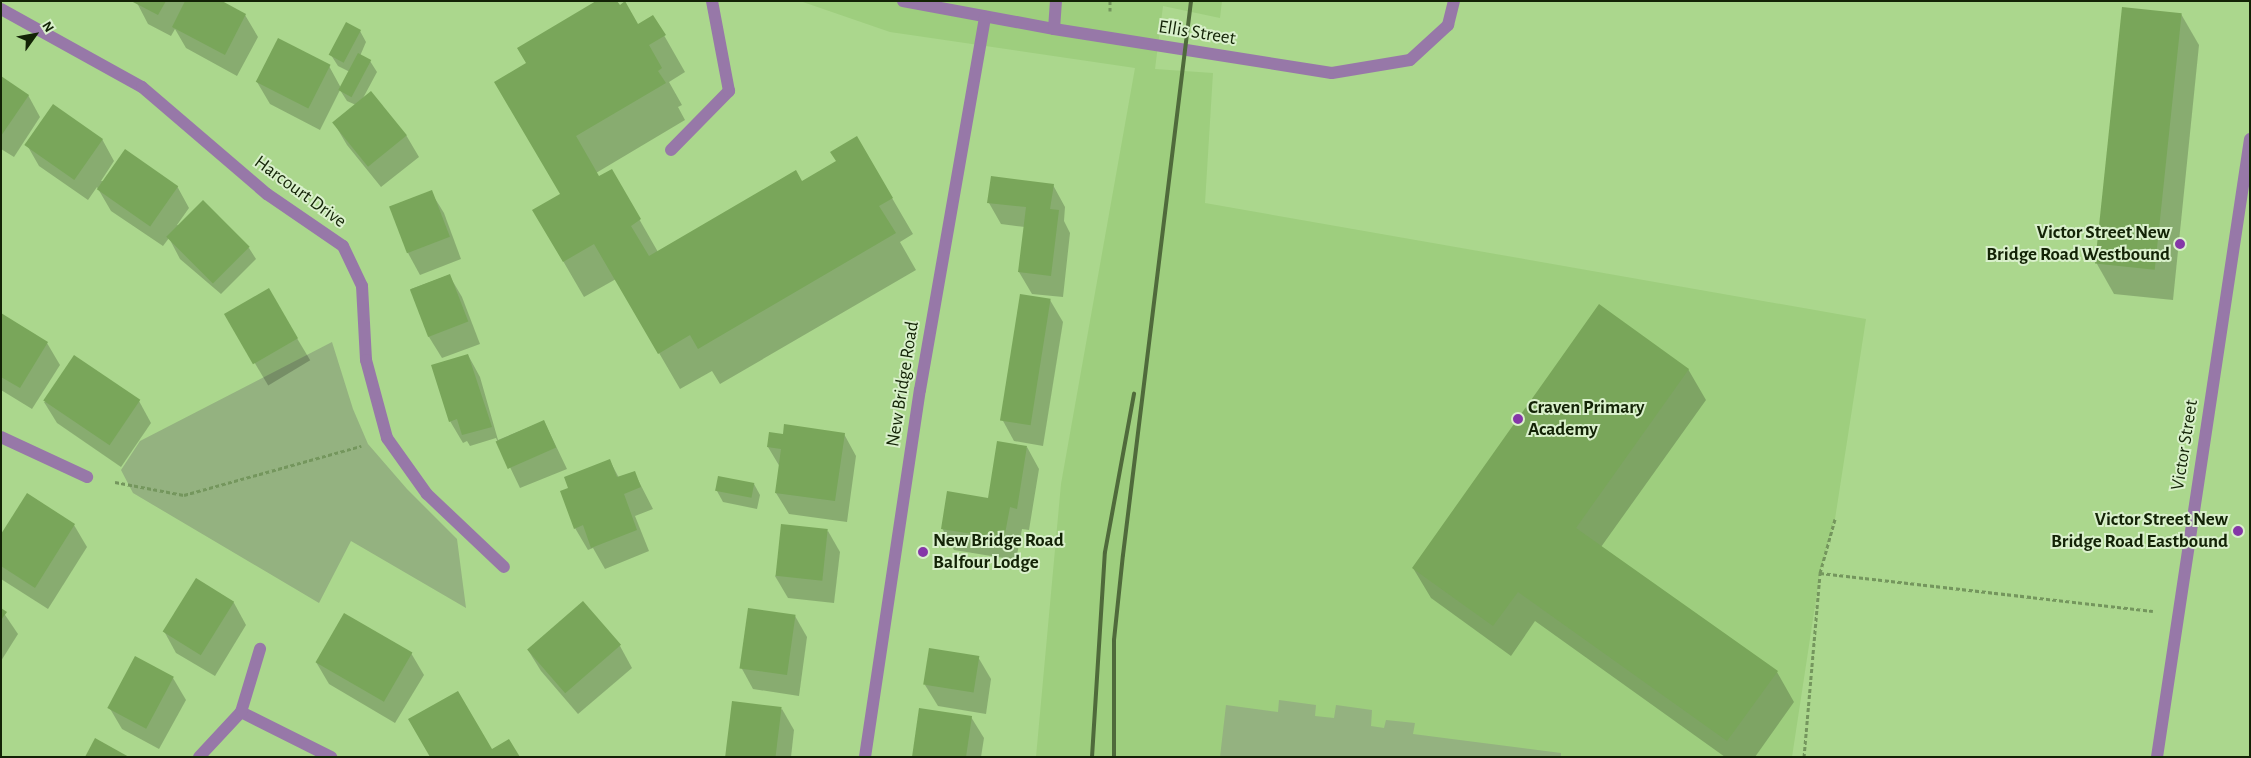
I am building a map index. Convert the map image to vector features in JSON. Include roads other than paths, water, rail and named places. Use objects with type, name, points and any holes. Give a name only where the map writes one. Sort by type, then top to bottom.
[{"type":"street","points":[[671,150],[729,92],[712,1]]},
{"type":"street","name":"Ellis Street","points":[[903,1],[985,18],[1332,73],[1410,60],[1448,25],[1454,1]]},
{"type":"street","points":[[1054,29],[1056,1]]},
{"type":"street","name":"Harcourt Drive","points":[[1,9],[142,87],[267,194],[343,246],[362,286],[366,360],[387,438],[427,494],[504,568]]},
{"type":"street","name":"New Bridge Road","points":[[865,757],[920,390],[985,18]]},
{"type":"street","name":"Victor Street","points":[[2157,757],[2250,139]]},
{"type":"street","points":[[1,437],[87,477]]},
{"type":"street","points":[[199,757],[242,712],[260,649]]},
{"type":"street","points":[[242,712],[331,757]]},
{"type":"railway","points":[[1114,757],[1114,640],[1191,1]]},
{"type":"railway","points":[[1092,757],[1105,552],[1134,394]]},
{"type":"place","name":"Victor Street New Bridge Road Westbound","points":[[2180,244]]},
{"type":"place","name":"Craven Primary Academy","points":[[1518,419]]},
{"type":"place","name":"Victor Street New Bridge Road Eastbound","points":[[2238,531]]},
{"type":"place","name":"New Bridge Road Balfour Lodge","points":[[923,552]]}]
